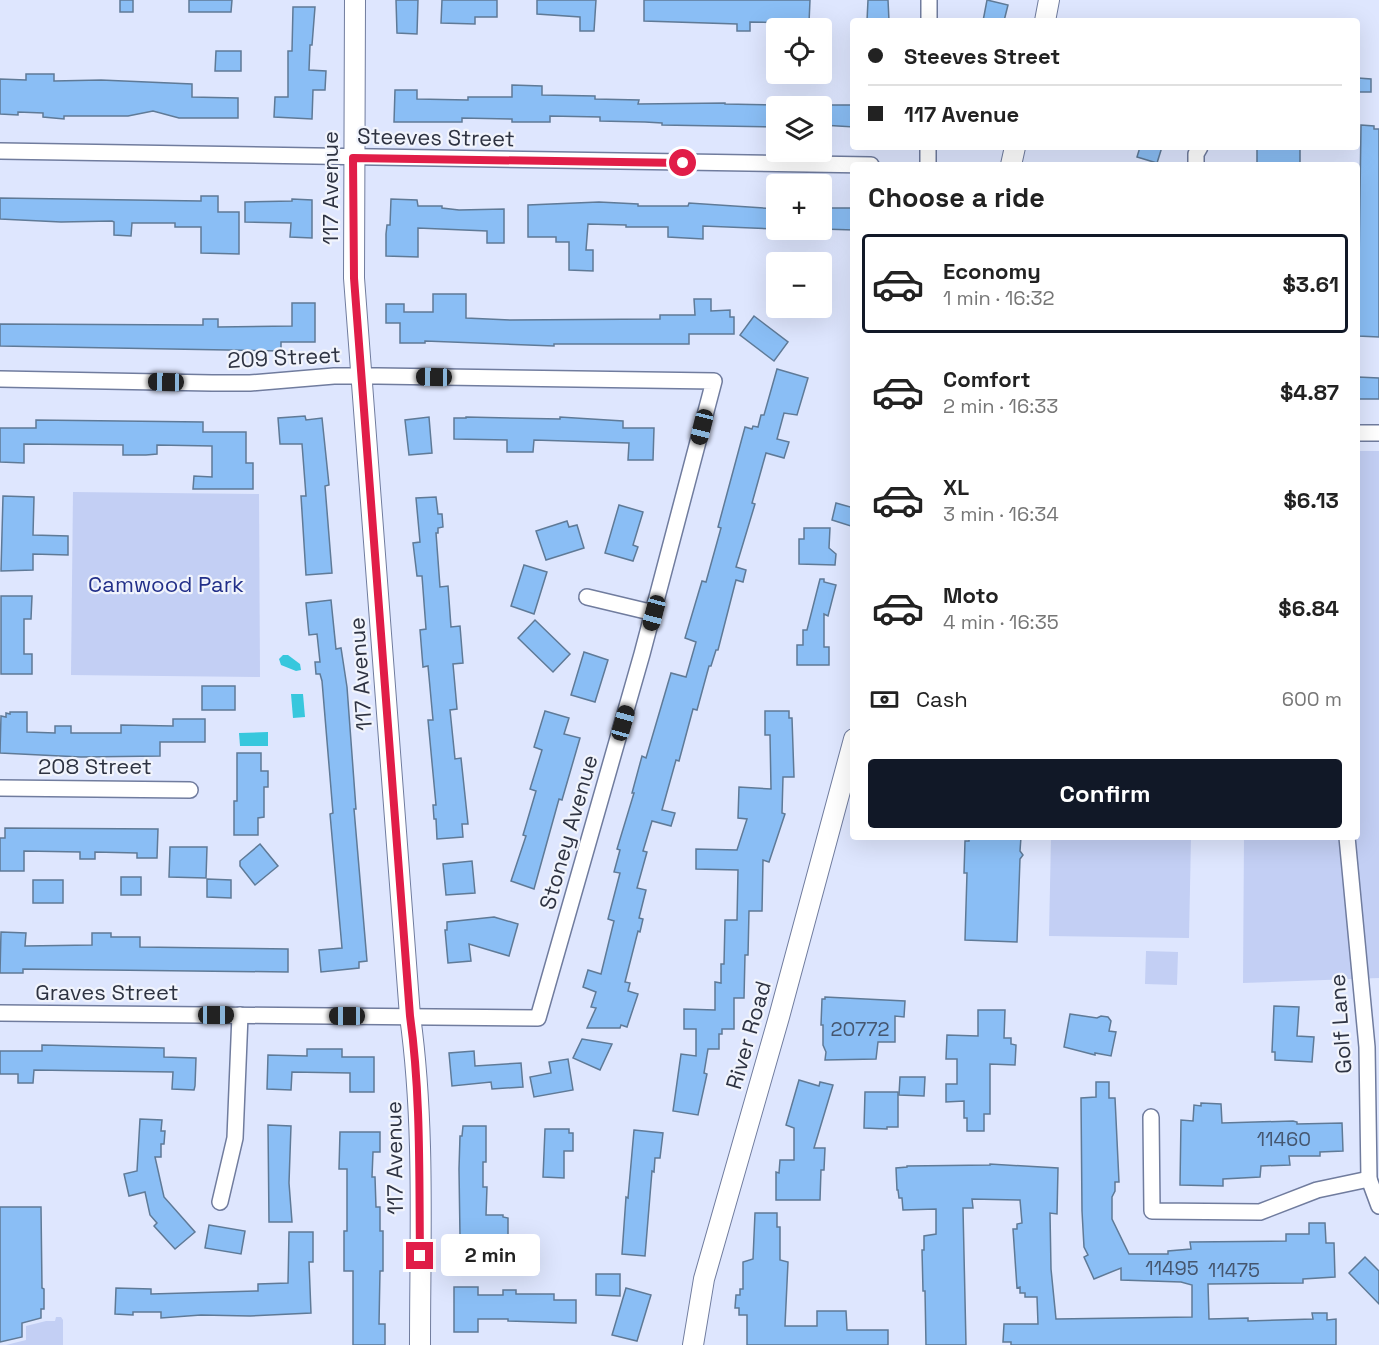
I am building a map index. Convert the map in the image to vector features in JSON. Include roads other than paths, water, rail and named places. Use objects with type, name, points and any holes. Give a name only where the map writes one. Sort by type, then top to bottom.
[{"type":"street","name":"117 Avenue","points":[[355,0],[354,278],[410,1016],[415,1056],[420,1345]]},
{"type":"street","points":[[929,0],[929,18]]},
{"type":"street","points":[[1046,18],[1049,0]]},
{"type":"street","name":"Steeves Street","points":[[0,151],[850,165]]},
{"type":"street","name":"209 Street","points":[[0,379],[212,383],[361,376],[714,381]]},
{"type":"street","name":"Stoney Avenue","points":[[538,1018],[654,613],[714,381]]},
{"type":"street","points":[[1360,433],[1379,433]]},
{"type":"street","points":[[587,597],[654,613]]},
{"type":"street","name":"River Road","points":[[693,1345],[704,1279],[779,1017],[850,754]]},
{"type":"street","name":"208 Street","points":[[0,788],[190,790]]},
{"type":"street","name":"Golf Lane","points":[[1347,840],[1367,1047],[1369,1179],[1379,1206]]},
{"type":"street","name":"Graves Street","points":[[0,1013],[538,1018]]},
{"type":"street","points":[[220,1202],[234,1138],[240,1015]]},
{"type":"street","points":[[1151,1117],[1152,1211],[1260,1212],[1317,1190],[1369,1179]]},
{"type":"water","points":[[283,655],[288,655],[300,664],[301,670],[296,671],[281,665],[279,659]]},
{"type":"water","points":[[291,694],[303,694],[305,717],[293,718]]},
{"type":"water","points":[[268,732],[268,746],[240,746],[239,733]]},
{"type":"park label","name":"Camwood Park","points":[[166,584]]}]
